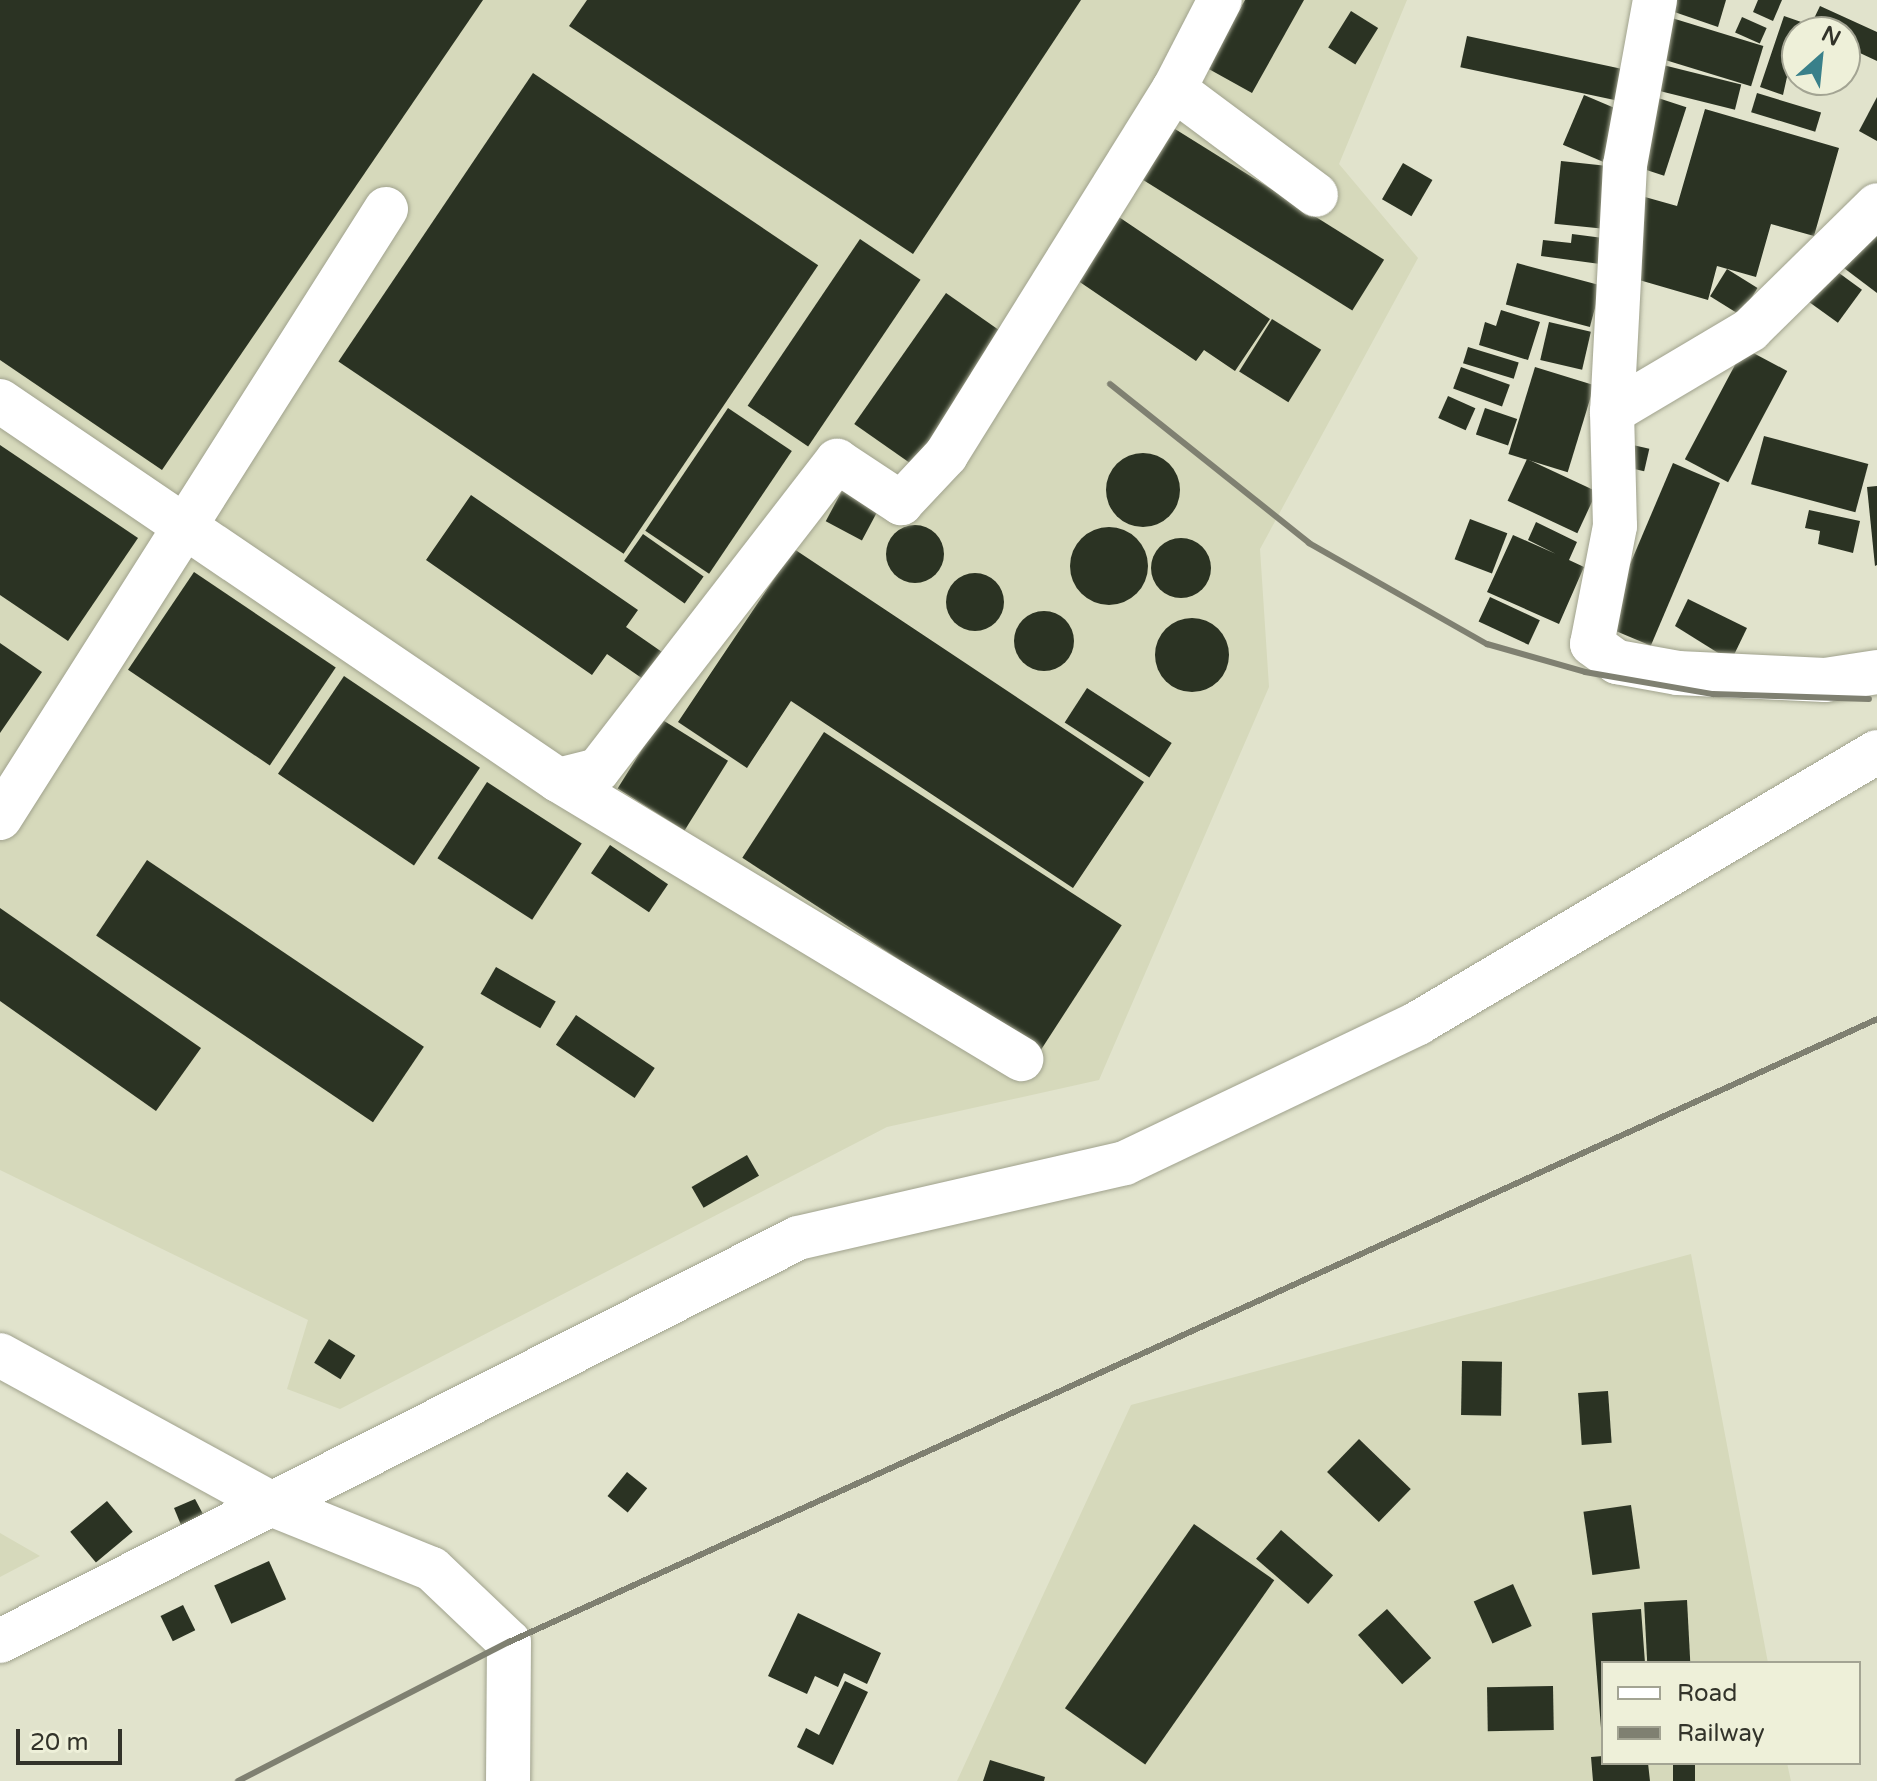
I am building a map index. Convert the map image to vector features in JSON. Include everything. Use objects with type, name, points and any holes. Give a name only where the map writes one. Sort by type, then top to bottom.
[{"type":"street","points":[[558,780],[598,770],[837,461],[901,503],[946,455],[1174,89],[1220,0]]},
{"type":"street","points":[[1655,0],[1625,165],[1612,412],[1615,526],[1592,644],[1617,662],[1678,673],[1825,680],[1877,672]]},
{"type":"street","points":[[1174,89],[1316,195]]},
{"type":"street","points":[[1612,412],[1750,330],[1877,205]]},
{"type":"street","points":[[0,818],[386,209]]},
{"type":"street","points":[[0,401],[558,780],[1021,1059]]},
{"type":"street","points":[[0,1641],[276,1506],[798,1238],[1125,1163],[1418,1023],[1877,752]]},
{"type":"street","points":[[0,1355],[276,1506],[432,1569],[509,1642],[508,1781]]},
{"type":"shaded area","points":[[0,0],[1407,0],[1339,164],[1418,258],[1260,549],[1269,687],[1099,1080],[887,1127],[340,1409],[287,1389],[308,1320],[0,1170]]},
{"type":"shaded area","points":[[1691,1254],[1768,1661],[1601,1661],[1601,1765],[1787,1765],[1791,1781],[957,1781],[1131,1405]]},
{"type":"shaded area","points":[[0,1533],[40,1556],[0,1577]]},
{"type":"building","points":[[0,0],[483,0],[162,470],[0,360]]},
{"type":"building","points":[[587,0],[1081,0],[913,254],[569,26]]},
{"type":"building","points":[[1245,0],[1304,0],[1252,93],[1207,68]]},
{"type":"building","points":[[1659,0],[1726,0],[1718,27],[1657,6]]},
{"type":"building","points":[[1758,0],[1782,0],[1773,21],[1753,12]]},
{"type":"building","points":[[1820,6],[1842,16],[1815,16]]},
{"type":"building","points":[[1351,11],[1378,28],[1355,64],[1328,47]]},
{"type":"building","points":[[1662,15],[1763,46],[1751,86],[1650,55]]},
{"type":"building","points":[[1742,17],[1767,28],[1760,44],[1735,33]]},
{"type":"building","points":[[1781,25],[1781,94],[1760,87]]},
{"type":"building","points":[[1861,25],[1877,32],[1877,61],[1861,54]]},
{"type":"building","points":[[1467,36],[1624,69],[1617,101],[1460,67]]},
{"type":"building","points":[[1651,62],[1741,84],[1735,110],[1645,87]]},
{"type":"building","points":[[533,73],[818,265],[624,554],[338,362]]},
{"type":"building","points":[[1757,93],[1821,113],[1815,132],[1751,112]]},
{"type":"building","points":[[1584,95],[1626,113],[1605,163],[1563,145]]},
{"type":"building","points":[[1655,97],[1686,107],[1664,176],[1633,165]]},
{"type":"building","points":[[1877,97],[1877,141],[1859,131]]},
{"type":"building","points":[[1705,109],[1839,148],[1814,236],[1771,224],[1756,277],[1717,266],[1708,300],[1622,275],[1645,197],[1677,206]]},
{"type":"building","points":[[1167,124],[1384,260],[1352,311],[1135,175]]},
{"type":"building","points":[[1561,161],[1608,166],[1601,229],[1554,224]]},
{"type":"building","points":[[1403,163],[1432,180],[1411,216],[1382,199]]},
{"type":"building","points":[[1110,211],[1270,319],[1235,371],[1204,350],[1196,361],[1068,274]]},
{"type":"building","points":[[1877,222],[1877,293],[1836,262]]},
{"type":"building","points":[[1572,234],[1603,238],[1600,264],[1541,256],[1543,240],[1571,243]]},
{"type":"building","points":[[860,239],[921,280],[808,446],[748,406]]},
{"type":"building","points":[[1517,263],[1601,286],[1590,327],[1506,305]]},
{"type":"building","points":[[1828,265],[1862,290],[1838,323],[1804,298]]},
{"type":"building","points":[[1727,269],[1758,288],[1741,315],[1710,296]]},
{"type":"building","points":[[946,293],[1007,336],[916,467],[854,424]]},
{"type":"building","points":[[1501,310],[1540,322],[1528,360],[1479,345],[1485,322],[1496,326]]},
{"type":"building","points":[[1272,319],[1321,350],[1288,402],[1239,372]]},
{"type":"building","points":[[1549,322],[1591,332],[1582,370],[1540,360]]},
{"type":"building","points":[[1468,347],[1519,362],[1514,379],[1463,363]]},
{"type":"building","points":[[1744,348],[1787,371],[1728,482],[1685,459]]},
{"type":"building","points":[[1461,367],[1510,385],[1502,406],[1453,389]]},
{"type":"building","points":[[1535,367],[1594,385],[1568,472],[1508,454]]},
{"type":"building","points":[[1448,396],[1475,408],[1466,430],[1438,418]]},
{"type":"building","points":[[728,408],[792,451],[709,574],[645,531]]},
{"type":"building","points":[[1485,408],[1517,419],[1508,446],[1476,434]]},
{"type":"building","points":[[1764,436],[1868,464],[1855,512],[1751,484]]},
{"type":"building","points":[[1624,443],[1649,449],[1644,471],[1619,465]]},
{"type":"building","points":[[0,445],[138,538],[68,641],[0,595]]},
{"type":"building","points":[[1143,453],[1164,459],[1174,469],[1180,490],[1174,511],[1164,521],[1143,527],[1122,521],[1112,511],[1106,490],[1112,469],[1122,459]]},
{"type":"building","points":[[1527,459],[1597,492],[1577,533],[1508,501]]},
{"type":"building","points":[[1673,463],[1720,483],[1651,646],[1604,626]]},
{"type":"building","points":[[845,485],[881,504],[862,540],[826,521]]},
{"type":"building","points":[[1877,486],[1877,565],[1875,566],[1867,487]]},
{"type":"building","points":[[471,495],[638,610],[626,627],[662,652],[643,679],[607,654],[592,675],[426,560]]},
{"type":"building","points":[[1809,510],[1860,521],[1853,553],[1818,544],[1820,531],[1805,528]]},
{"type":"building","points":[[1470,519],[1507,533],[1492,573],[1455,559]]},
{"type":"building","points":[[1536,522],[1577,542],[1569,560],[1584,567],[1559,624],[1487,592],[1513,535],[1556,554],[1528,540]]},
{"type":"building","points":[[915,525],[935,534],[944,554],[935,574],[915,583],[895,574],[886,554],[895,534]]},
{"type":"building","points":[[1109,527],[1124,530],[1136,539],[1145,551],[1148,566],[1145,581],[1136,593],[1124,602],[1109,605],[1094,602],[1082,593],[1073,581],[1070,566],[1073,551],[1082,539],[1094,530]]},
{"type":"building","points":[[643,534],[704,576],[685,603],[624,561]]},
{"type":"building","points":[[1181,538],[1193,540],[1202,547],[1209,556],[1209,580],[1202,589],[1193,596],[1181,598],[1169,596],[1160,589],[1153,580],[1151,568],[1153,556],[1160,547],[1169,540]]},
{"type":"building","points":[[794,549],[1144,782],[1073,888],[791,701],[747,768],[678,722]]},
{"type":"building","points":[[194,572],[336,668],[270,765],[128,670]]},
{"type":"building","points":[[975,573],[996,581],[1004,602],[996,623],[975,631],[954,623],[946,602],[954,581]]},
{"type":"building","points":[[1490,597],[1540,620],[1528,645],[1479,621]]},
{"type":"building","points":[[1688,599],[1747,628],[1731,661],[1675,626]]},
{"type":"building","points":[[1044,611],[1066,619],[1074,641],[1066,663],[1044,671],[1022,663],[1014,641],[1022,619]]},
{"type":"building","points":[[1185,618],[1199,618],[1213,624],[1223,634],[1229,655],[1227,669],[1213,686],[1199,692],[1185,692],[1171,686],[1161,676],[1155,662],[1155,648],[1161,634],[1171,624]]},
{"type":"building","points":[[0,643],[42,672],[0,733]]},
{"type":"building","points":[[344,676],[480,768],[414,866],[278,774]]},
{"type":"building","points":[[1087,688],[1172,743],[1149,777],[1065,722]]},
{"type":"building","points":[[661,719],[728,761],[685,830],[618,789]]},
{"type":"building","points":[[824,732],[1122,925],[1040,1051],[742,858]]},
{"type":"building","points":[[487,782],[582,844],[532,920],[437,858]]},
{"type":"building","points":[[610,845],[668,884],[649,912],[591,873]]},
{"type":"building","points":[[147,860],[424,1047],[373,1122],[96,935]]},
{"type":"building","points":[[0,908],[201,1048],[156,1111],[0,1001]]},
{"type":"building","points":[[496,967],[556,1002],[540,1028],[480,994]]},
{"type":"building","points":[[576,1015],[655,1068],[635,1098],[556,1045]]},
{"type":"building","points":[[747,1155],[759,1176],[704,1208],[692,1187]]},
{"type":"building","points":[[329,1339],[355,1355],[340,1379],[314,1363]]},
{"type":"building","points":[[1462,1361],[1502,1362],[1501,1416],[1461,1415]]},
{"type":"building","points":[[1608,1391],[1612,1443],[1582,1445],[1578,1393]]},
{"type":"building","points":[[1359,1439],[1411,1489],[1379,1522],[1327,1472]]},
{"type":"building","points":[[627,1472],[647,1488],[628,1512],[607,1496]]},
{"type":"building","points":[[195,1499],[203,1514],[181,1525],[174,1508]]},
{"type":"building","points":[[107,1501],[133,1532],[96,1562],[70,1532]]},
{"type":"building","points":[[1631,1505],[1640,1568],[1592,1575],[1583,1512]]},
{"type":"building","points":[[1194,1524],[1274,1580],[1145,1765],[1065,1708]]},
{"type":"building","points":[[1281,1530],[1333,1575],[1308,1604],[1256,1559]]},
{"type":"building","points":[[269,1561],[286,1599],[231,1624],[214,1585]]},
{"type":"building","points":[[1513,1584],[1532,1626],[1492,1644],[1474,1601]]},
{"type":"building","points":[[1687,1600],[1690,1661],[1647,1661],[1644,1602]]},
{"type":"building","points":[[183,1605],[195,1630],[173,1641],[161,1616]]},
{"type":"building","points":[[1387,1609],[1431,1658],[1402,1684],[1358,1635]]},
{"type":"building","points":[[1641,1609],[1645,1661],[1601,1661],[1601,1728],[1592,1613]]},
{"type":"building","points":[[798,1613],[881,1653],[867,1684],[844,1673],[838,1687],[815,1676],[807,1694],[768,1676]]},
{"type":"building","points":[[845,1681],[868,1692],[833,1765],[797,1747],[806,1728],[819,1735]]},
{"type":"building","points":[[1553,1686],[1554,1730],[1488,1731],[1487,1687]]},
{"type":"building","points":[[1601,1756],[1601,1765],[1648,1765],[1650,1781],[1593,1781],[1591,1757]]},
{"type":"building","points":[[990,1760],[1045,1777],[1044,1781],[983,1781]]},
{"type":"building","points":[[1673,1765],[1695,1765],[1695,1781],[1673,1781]]},
{"type":"railway","points":[[1110,384],[1309,543],[1487,644],[1585,672],[1713,694],[1869,699]]},
{"type":"railway","points":[[238,1781],[509,1642],[1877,1019]]}]
